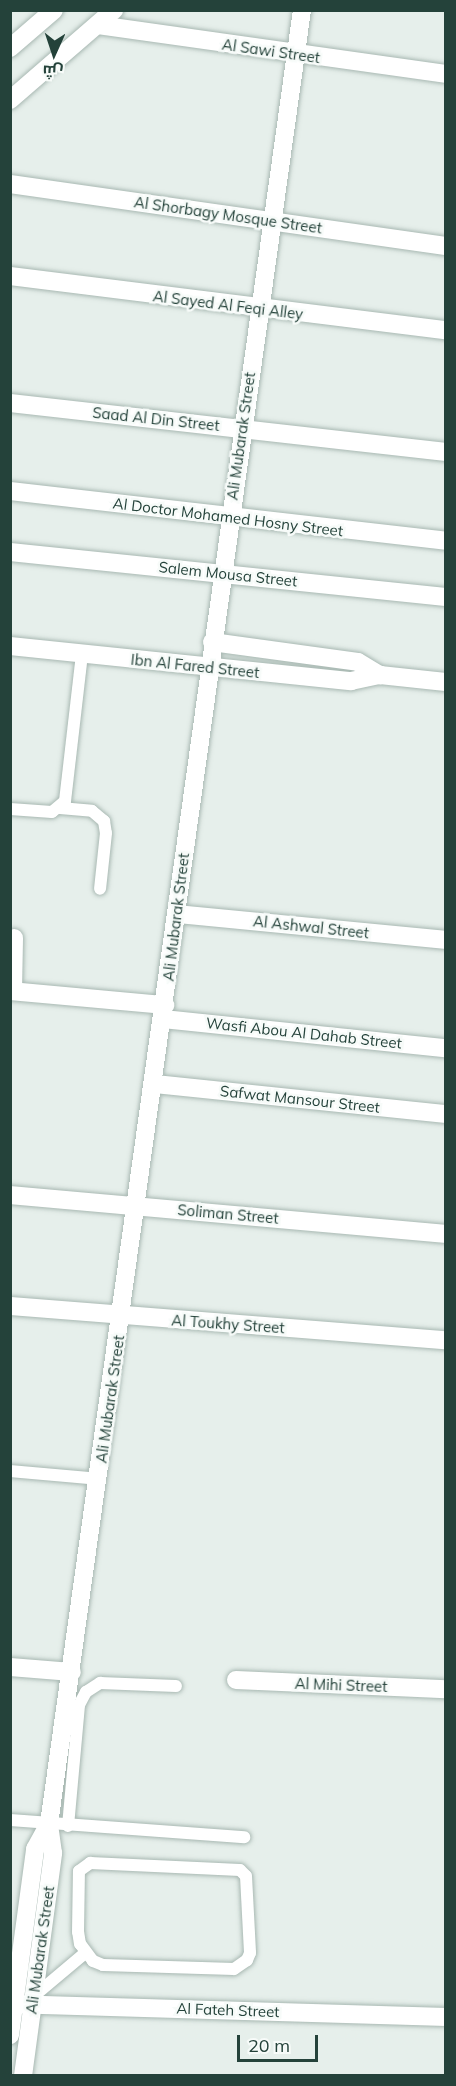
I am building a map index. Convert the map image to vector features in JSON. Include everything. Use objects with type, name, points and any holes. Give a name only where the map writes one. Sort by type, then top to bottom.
[{"type":"street","points":[[10,48],[54,10]]},
{"type":"street","points":[[10,100],[114,10]]},
{"type":"street","name":"Ali Mubarak Street","points":[[23,2076],[23,2002],[35,1849],[49,1824],[72,1672],[138,1206],[221,573],[302,10]]},
{"type":"street","name":"Al Sawi Street","points":[[98,25],[296,56],[446,74]]},
{"type":"street","name":"Al Shorbagy Mosque Street","points":[[10,184],[446,246]]},
{"type":"street","name":"Al Sayed Al Feqi Alley","points":[[10,276],[260,310],[446,330]]},
{"type":"street","name":"Saad Al Din Street","points":[[10,403],[446,452]]},
{"type":"street","name":"Al Doctor Mohamed Hosny Street","points":[[10,491],[446,542]]},
{"type":"street","name":"Salem Mousa Street","points":[[10,552],[446,597]]},
{"type":"street","name":"Ibn Al Fared Street","points":[[212,642],[357,662],[380,675]]},
{"type":"street","name":"Ibn Al Fared Street","points":[[10,646],[351,681],[380,675],[446,682]]},
{"type":"street","name":"Al Ashwal Street","points":[[177,914],[446,940]]},
{"type":"street","points":[[14,938],[12,991],[164,1012]]},
{"type":"street","name":"Wasfi Abou Al Dahab Street","points":[[164,1012],[446,1048]]},
{"type":"street","name":"Safwat Mansour Street","points":[[154,1084],[446,1114]]},
{"type":"street","name":"Soliman Street","points":[[10,1195],[446,1234]]},
{"type":"street","name":"Al Toukhy Street","points":[[10,1306],[446,1340]]},
{"type":"street","points":[[10,1667],[72,1672]]},
{"type":"street","name":"Al Mihi Street","points":[[236,1680],[446,1689]]},
{"type":"street","name":"Ali Mubarak Street","points":[[10,2035],[23,2002]]},
{"type":"street","name":"Al Fateh Street","points":[[23,2002],[446,2018]]},
{"type":"lane","points":[[60,808],[68,793],[82,654]]},
{"type":"lane","points":[[10,809],[43,813],[60,808],[92,811],[104,820],[106,833],[100,889]]},
{"type":"lane","points":[[10,1471],[100,1479]]},
{"type":"lane","points":[[68,1826],[79,1705],[86,1692],[100,1683],[176,1686]]},
{"type":"lane","points":[[10,1820],[244,1837]]},
{"type":"lane","points":[[84,1865],[234,1867],[246,1876],[250,1953],[238,1967],[103,1965],[85,1953],[78,1932],[79,1871],[84,1865]]},
{"type":"lane","points":[[23,2002],[85,1953]]}]
